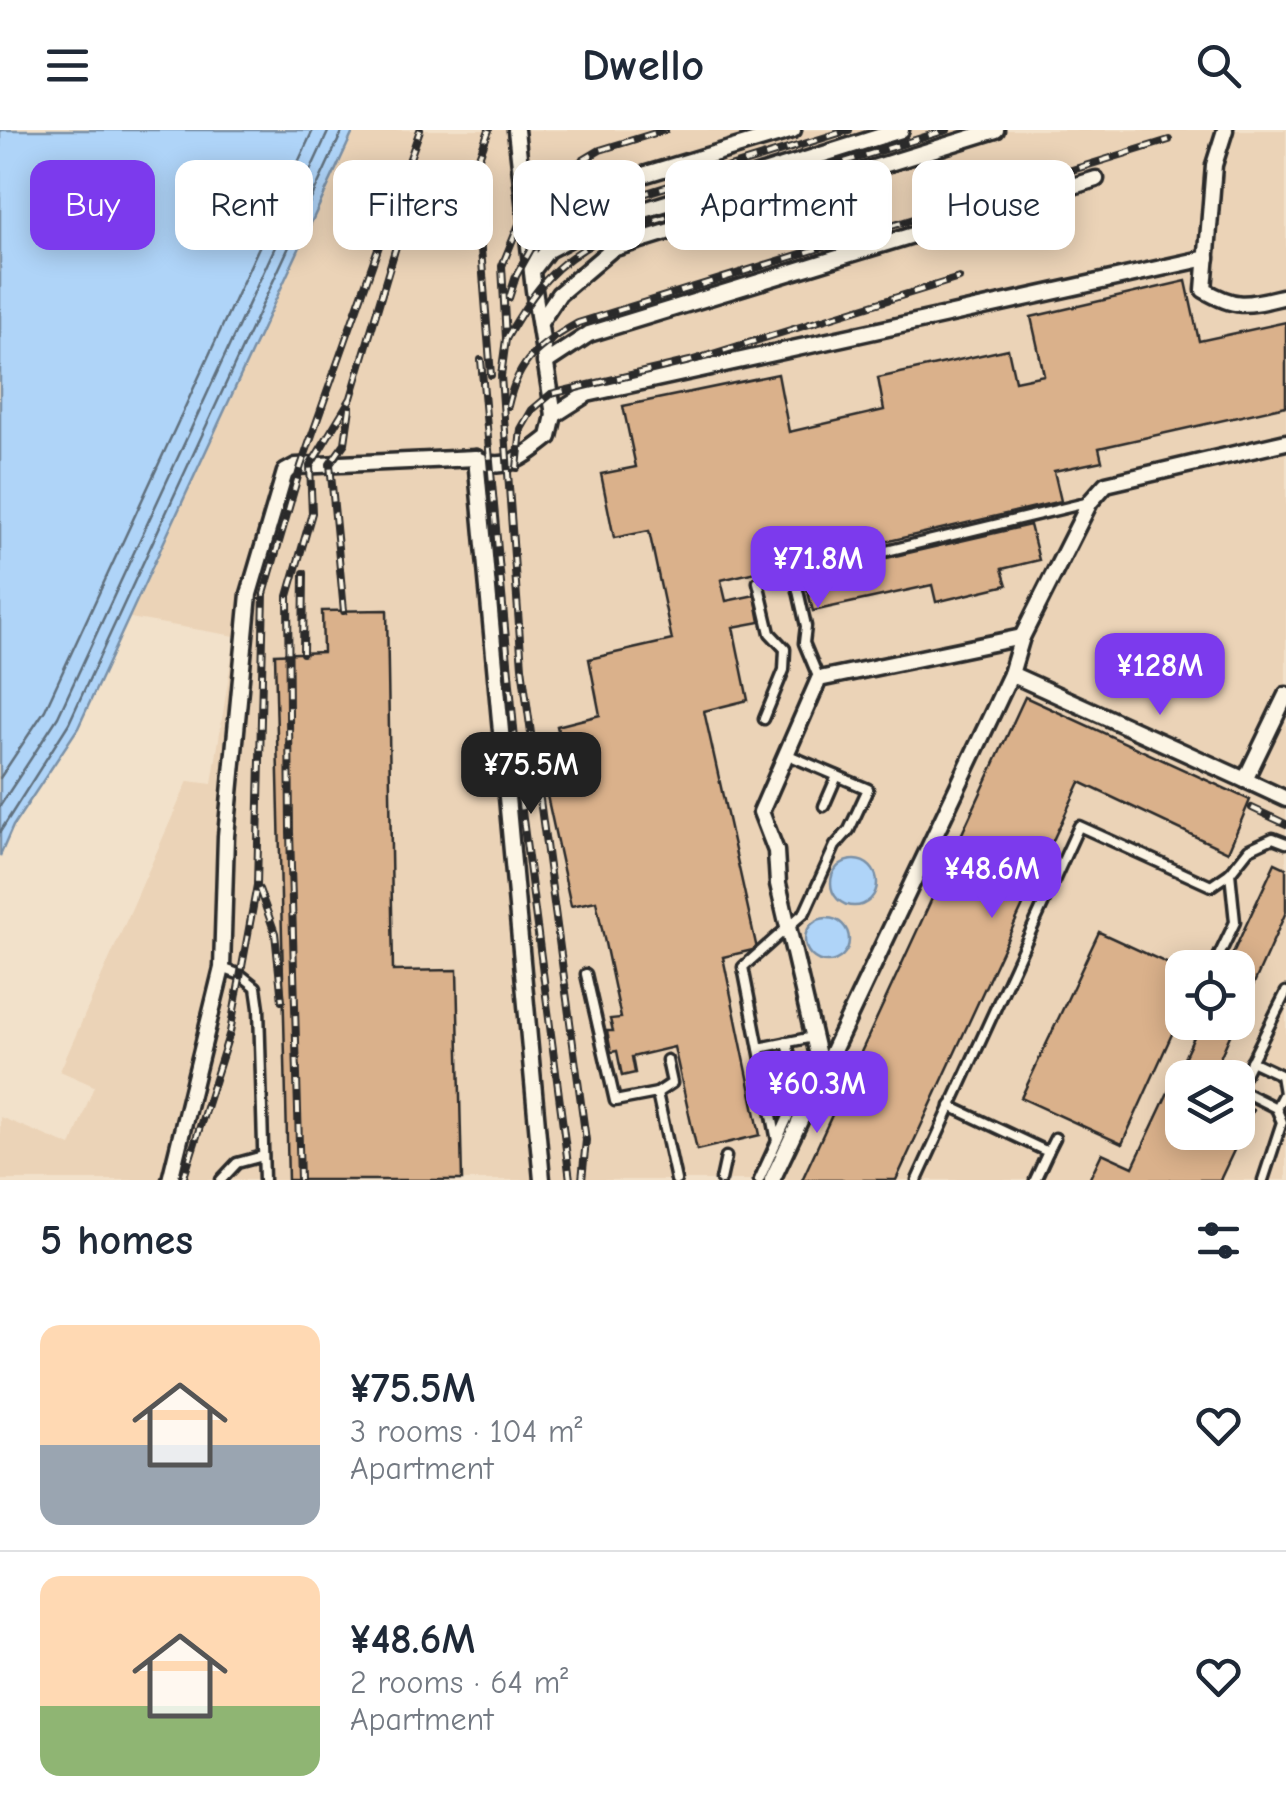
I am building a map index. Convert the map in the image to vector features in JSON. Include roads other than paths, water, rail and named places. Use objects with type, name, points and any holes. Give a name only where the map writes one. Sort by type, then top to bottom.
[{"type":"street","points":[[516,130],[520,160]]},
{"type":"street","points":[[645,173],[794,130]]},
{"type":"street","points":[[532,271],[548,250],[596,225],[902,130]]},
{"type":"street","points":[[540,321],[560,294],[612,250],[996,130]]},
{"type":"street","points":[[1226,130],[1214,166],[1204,290],[1230,306],[1286,296]]},
{"type":"street","points":[[545,363],[590,334],[1096,179]]},
{"type":"street","points":[[170,1180],[222,968],[226,836],[249,594],[285,472],[296,466],[476,458],[489,466],[518,459],[548,437],[554,414],[530,250]]},
{"type":"street","points":[[554,414],[587,394],[1206,258]]},
{"type":"street","points":[[772,1180],[1011,674],[1022,637],[1090,502],[1106,484],[1286,442]]},
{"type":"street","points":[[476,458],[542,1180]]},
{"type":"street","points":[[822,1073],[778,884],[776,851],[760,812],[819,678],[1022,637]]},
{"type":"street","points":[[1011,674],[1286,799]]},
{"type":"street","points":[[1246,780],[1286,695]]},
{"type":"lane","points":[[764,720],[784,670],[785,649],[770,633],[758,582],[1090,502]]},
{"type":"lane","points":[[794,573],[806,626],[804,644],[819,678]]},
{"type":"lane","points":[[785,649],[804,644]]},
{"type":"lane","points":[[777,1141],[742,966],[805,912],[835,846],[849,830],[868,789],[786,754]]},
{"type":"lane","points":[[824,806],[838,776]]},
{"type":"lane","points":[[917,1180],[1079,826],[1211,886],[1230,874],[1249,849],[1274,838],[1286,843]]},
{"type":"lane","points":[[1222,950],[1235,922],[1230,874]]},
{"type":"lane","points":[[222,968],[241,975],[256,987],[264,1180]]},
{"type":"lane","points":[[586,974],[615,1101],[657,1093],[672,1083],[667,1060]]},
{"type":"lane","points":[[1251,1060],[1286,992]]},
{"type":"lane","points":[[758,1048],[787,1042],[815,1044],[759,1180]]},
{"type":"lane","points":[[787,1042],[798,1093]]},
{"type":"lane","points":[[1255,1062],[1280,1075],[1284,1093],[1276,1108]]},
{"type":"lane","points":[[657,1093],[676,1180]]},
{"type":"lane","points":[[1255,1098],[1276,1108],[1282,1122],[1263,1180]]},
{"type":"lane","points":[[950,1106],[1048,1152]]},
{"type":"lane","points":[[1034,1180],[1056,1138]]},
{"type":"lane","points":[[221,1180],[237,1162],[263,1156]]},
{"type":"lane","points":[[721,1180],[726,1157]]},
{"type":"water","points":[[0,130],[354,130],[340,160],[333,160],[333,176],[313,219],[313,160],[175,160],[175,250],[299,250],[78,728],[13,826],[0,856]]},
{"type":"water","points":[[854,860],[870,867],[877,883],[870,899],[854,906],[838,899],[831,883],[838,867]]},
{"type":"water","points":[[827,918],[843,924],[849,940],[843,956],[827,962],[811,956],[805,940],[811,924]]},
{"type":"railway","points":[[183,1180],[230,1032],[257,885],[264,594],[301,466],[420,130]]},
{"type":"railway","points":[[489,130],[479,157],[476,186],[491,375]]},
{"type":"railway","points":[[582,1180],[586,1140],[522,667],[501,376],[506,339],[502,266],[524,212],[575,165],[600,150],[665,130]]},
{"type":"railway","points":[[509,298],[531,249],[566,223],[627,199],[849,130]]},
{"type":"railway","points":[[506,339],[547,279],[573,256],[607,236],[947,130]]},
{"type":"railway","points":[[508,406],[524,365],[552,339],[578,323],[1169,140]]},
{"type":"railway","points":[[300,1180],[288,596],[312,513],[310,466],[351,398],[395,250]]},
{"type":"railway","points":[[517,468],[521,429],[532,410],[551,394],[690,361],[959,278]]},
{"type":"railway","points":[[481,360],[520,796],[570,1180]]},
{"type":"railway","points":[[344,611],[330,464],[345,443],[350,408]]},
{"type":"railway","points":[[303,653],[304,573]]},
{"type":"railway","points":[[1252,808],[1286,824]]},
{"type":"railway","points":[[259,889],[275,933],[282,1001]]}]
